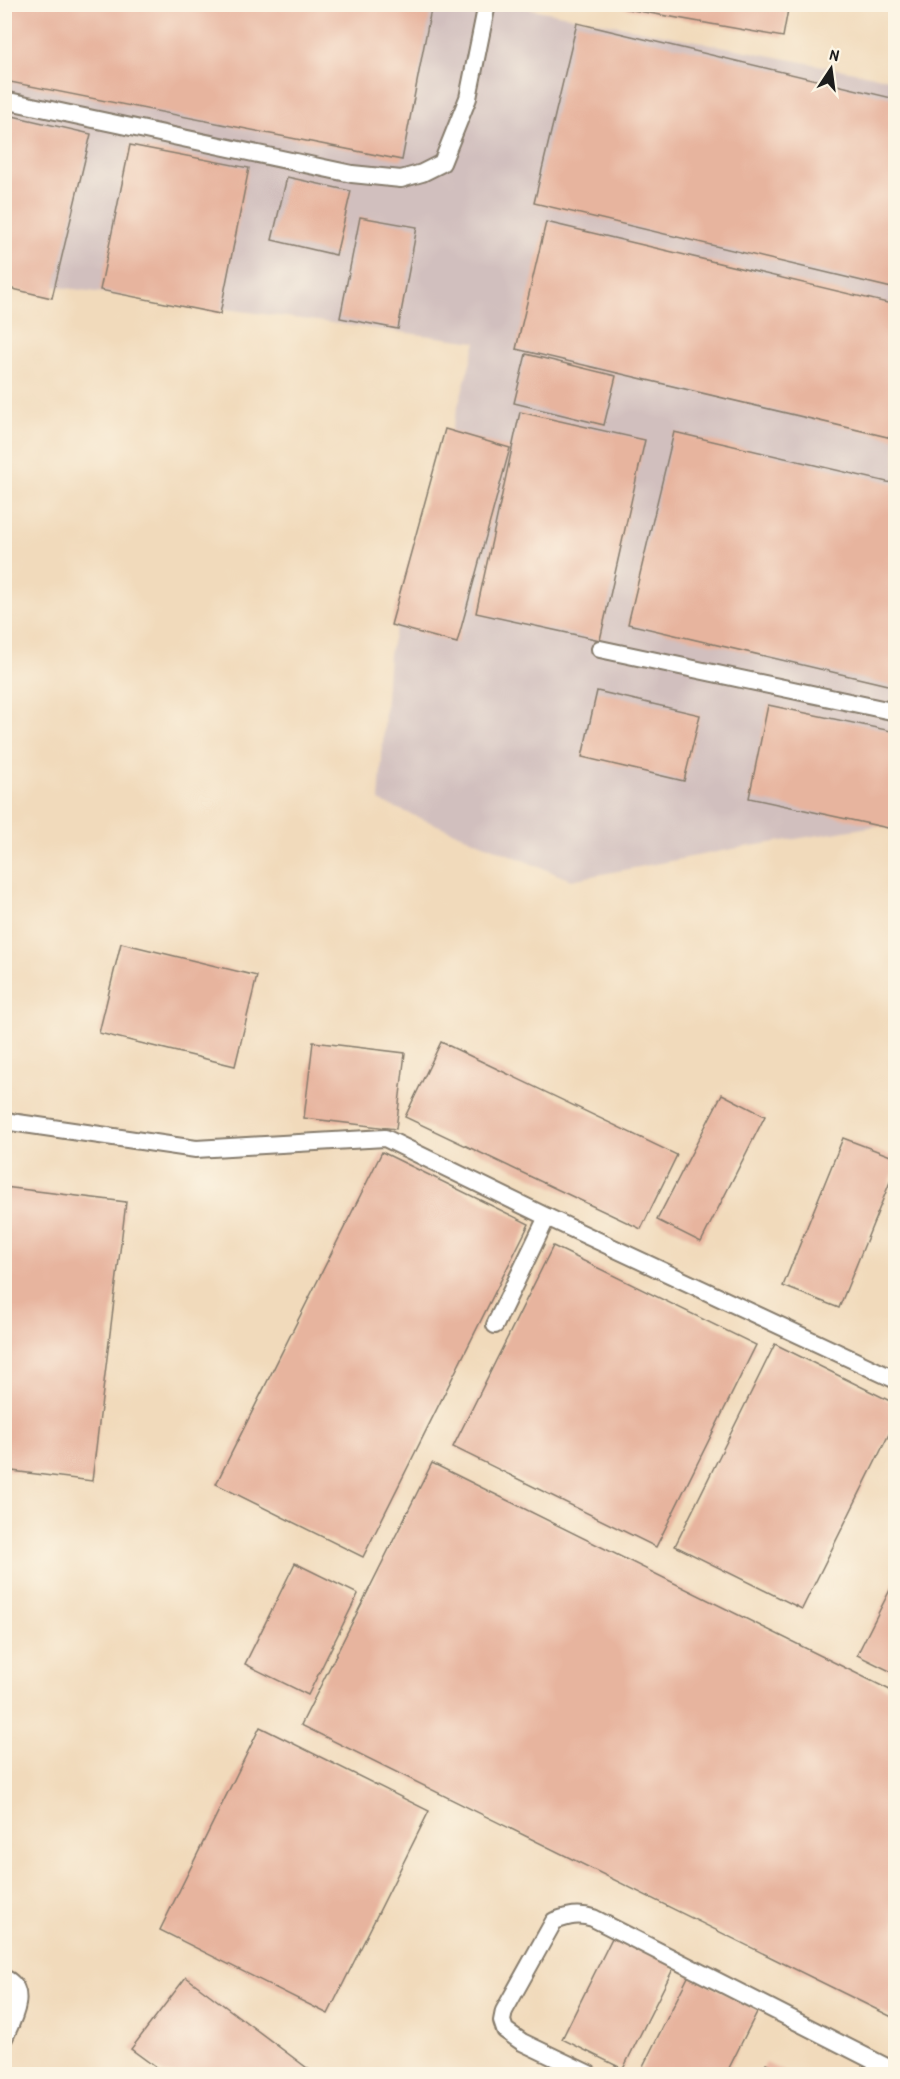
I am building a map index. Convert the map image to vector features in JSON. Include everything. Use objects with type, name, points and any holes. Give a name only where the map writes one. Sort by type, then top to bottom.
[{"type":"lane","points":[[4,100],[352,174],[401,179],[422,173],[442,163],[468,98],[487,4]]},
{"type":"lane","points":[[600,649],[896,712]]},
{"type":"lane","points":[[4,1121],[196,1149],[385,1138],[547,1217],[896,1380]]},
{"type":"lane","points":[[495,1325],[547,1217]]},
{"type":"lane","points":[[589,2074],[522,2042],[505,2031],[502,2021],[504,2011],[555,1921],[572,1915],[593,1918],[896,2072]]},
{"type":"lane","points":[[4,1978],[10,1980],[18,1996],[17,2009],[4,2038]]},
{"type":"shaded area","points":[[5,5],[512,5],[895,80],[895,823],[738,848],[571,880],[379,801],[389,654],[476,342],[5,280]]},
{"type":"building","points":[[5,4],[432,4],[402,160],[5,81]]},
{"type":"building","points":[[622,4],[789,4],[783,37],[622,8]]},
{"type":"building","points":[[577,23],[896,99],[896,289],[534,203]]},
{"type":"building","points":[[4,114],[91,134],[52,298],[4,287]]},
{"type":"building","points":[[130,145],[249,168],[220,314],[100,290]]},
{"type":"building","points":[[287,177],[351,191],[336,255],[272,240]]},
{"type":"building","points":[[360,217],[417,227],[398,329],[340,318]]},
{"type":"building","points":[[546,222],[896,305],[896,439],[516,349]]},
{"type":"building","points":[[526,354],[616,376],[604,425],[514,403]]},
{"type":"building","points":[[520,412],[645,440],[600,640],[476,613]]},
{"type":"building","points":[[445,429],[510,448],[457,643],[391,625]]},
{"type":"building","points":[[674,432],[896,484],[896,687],[628,624]]},
{"type":"building","points":[[597,691],[700,715],[684,781],[582,757]]},
{"type":"building","points":[[768,705],[896,732],[896,818],[893,829],[749,798]]},
{"type":"building","points":[[121,943],[257,976],[235,1066],[99,1033]]},
{"type":"building","points":[[313,1042],[405,1053],[396,1129],[304,1118]]},
{"type":"building","points":[[441,1042],[677,1155],[641,1229],[405,1117]]},
{"type":"building","points":[[722,1094],[765,1116],[701,1242],[657,1220]]},
{"type":"building","points":[[843,1138],[896,1158],[896,1167],[839,1308],[783,1286]]},
{"type":"building","points":[[382,1152],[529,1224],[363,1557],[216,1484]]},
{"type":"building","points":[[4,1187],[126,1202],[92,1481],[4,1470]]},
{"type":"building","points":[[553,1246],[756,1345],[656,1547],[453,1447]]},
{"type":"building","points":[[775,1344],[896,1404],[896,1420],[802,1609],[675,1546]]},
{"type":"building","points":[[432,1463],[896,1693],[896,2019],[301,1725]]},
{"type":"building","points":[[295,1563],[358,1594],[308,1695],[245,1664]]},
{"type":"building","points":[[896,1578],[896,1674],[857,1655]]},
{"type":"building","points":[[260,1727],[429,1811],[328,2014],[160,1930]]},
{"type":"building","points":[[614,1934],[675,1965],[623,2069],[562,2039]]},
{"type":"building","points":[[689,1975],[758,2010],[726,2074],[639,2074]]},
{"type":"building","points":[[186,1977],[315,2074],[165,2074],[131,2049]]},
{"type":"building","points":[[766,2063],[789,2074],[760,2074]]},
{"type":"building","points":[[864,2066],[881,2074],[860,2074]]}]
